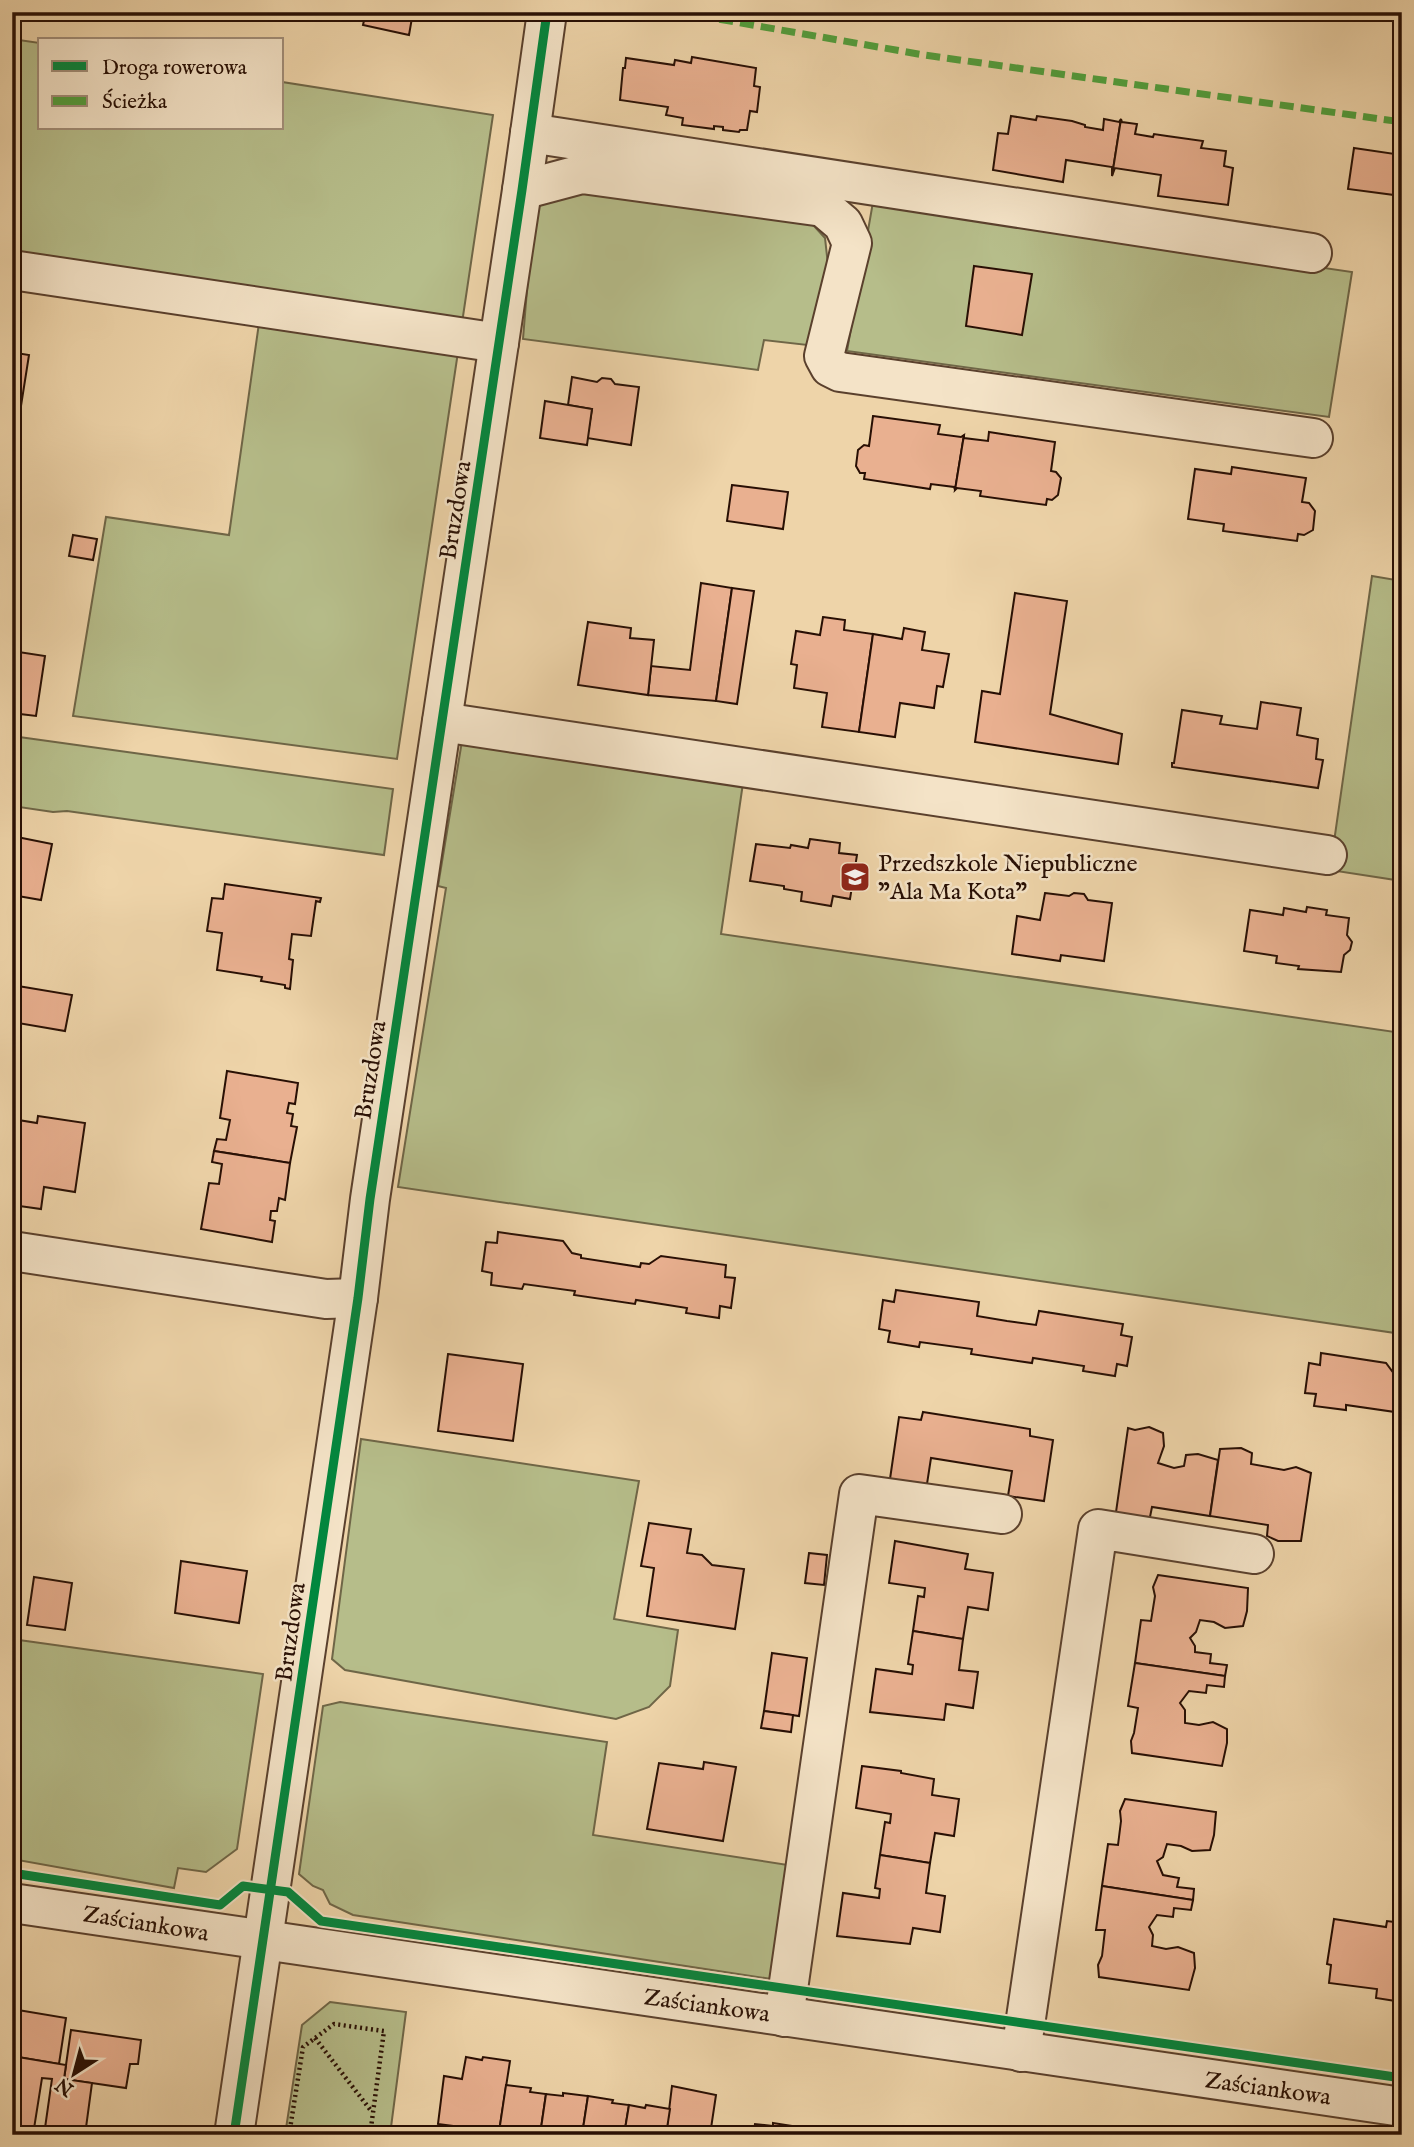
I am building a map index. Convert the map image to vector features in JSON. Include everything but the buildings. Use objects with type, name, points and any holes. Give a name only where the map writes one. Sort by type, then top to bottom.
[{"type":"street","name":"Bruzdowa","points":[[234,2135],[547,12]]},
{"type":"street","points":[[530,133],[1312,253]]},
{"type":"street","points":[[522,190],[582,174],[823,207],[843,223],[852,243],[824,356],[830,367],[840,372],[1313,438]]},
{"type":"street","points":[[12,270],[499,343]]},
{"type":"street","points":[[442,722],[1327,855]]},
{"type":"street","points":[[12,1251],[313,1297],[358,1298]]},
{"type":"street","points":[[784,2017],[859,1494],[1002,1514]]},
{"type":"street","points":[[1021,2052],[1098,1529],[1254,1554]]},
{"type":"street","name":"Zaściankowa","points":[[12,1903],[1402,2107]]},
{"type":"path","points":[[289,2135],[303,2047],[334,2024],[384,2031],[370,2135]]},
{"type":"path","points":[[315,2038],[373,2113]]},
{"type":"green space","points":[[12,39],[38,43],[38,130],[284,130],[284,82],[493,115],[462,323],[12,256]]},
{"type":"green space","points":[[589,184],[805,216],[825,238],[829,274],[816,346],[764,340],[758,370],[523,339],[534,204]]},
{"type":"green space","points":[[873,202],[1352,272],[1329,417],[847,351]]},
{"type":"green space","points":[[259,323],[458,352],[397,759],[73,716],[106,517],[229,535]]},
{"type":"green space","points":[[1372,576],[1402,581],[1402,881],[1330,870]]},
{"type":"green space","points":[[12,736],[393,789],[384,855],[67,811],[53,812],[12,806]]},
{"type":"green space","points":[[462,741],[743,783],[721,934],[1402,1033],[1402,1334],[398,1187],[446,888],[438,886]]},
{"type":"green space","points":[[361,1439],[639,1481],[614,1619],[678,1630],[670,1686],[649,1707],[616,1719],[345,1670],[332,1659]]},
{"type":"green space","points":[[19,1640],[263,1674],[237,1849],[206,1872],[178,1868],[174,1888],[12,1859],[12,1690]]},
{"type":"green space","points":[[340,1702],[607,1742],[593,1835],[788,1865],[771,1979],[353,1915],[330,1904],[323,1890],[313,1886],[299,1874],[323,1706]]},
{"type":"green space","points":[[330,2002],[406,2012],[390,2135],[285,2135],[302,2025]]},
{"type":"marked path","points":[[678,12],[924,55],[1402,122]]},
{"type":"cycle path","points":[[234,2135],[547,12]]},
{"type":"cycle path","points":[[12,1873],[220,1905],[243,1886],[288,1892],[321,1921],[1402,2078]]},
{"type":"place","name":"Przedszkole Niepubliczne \"Ala Ma Kota\"","points":[[855,877]]}]
